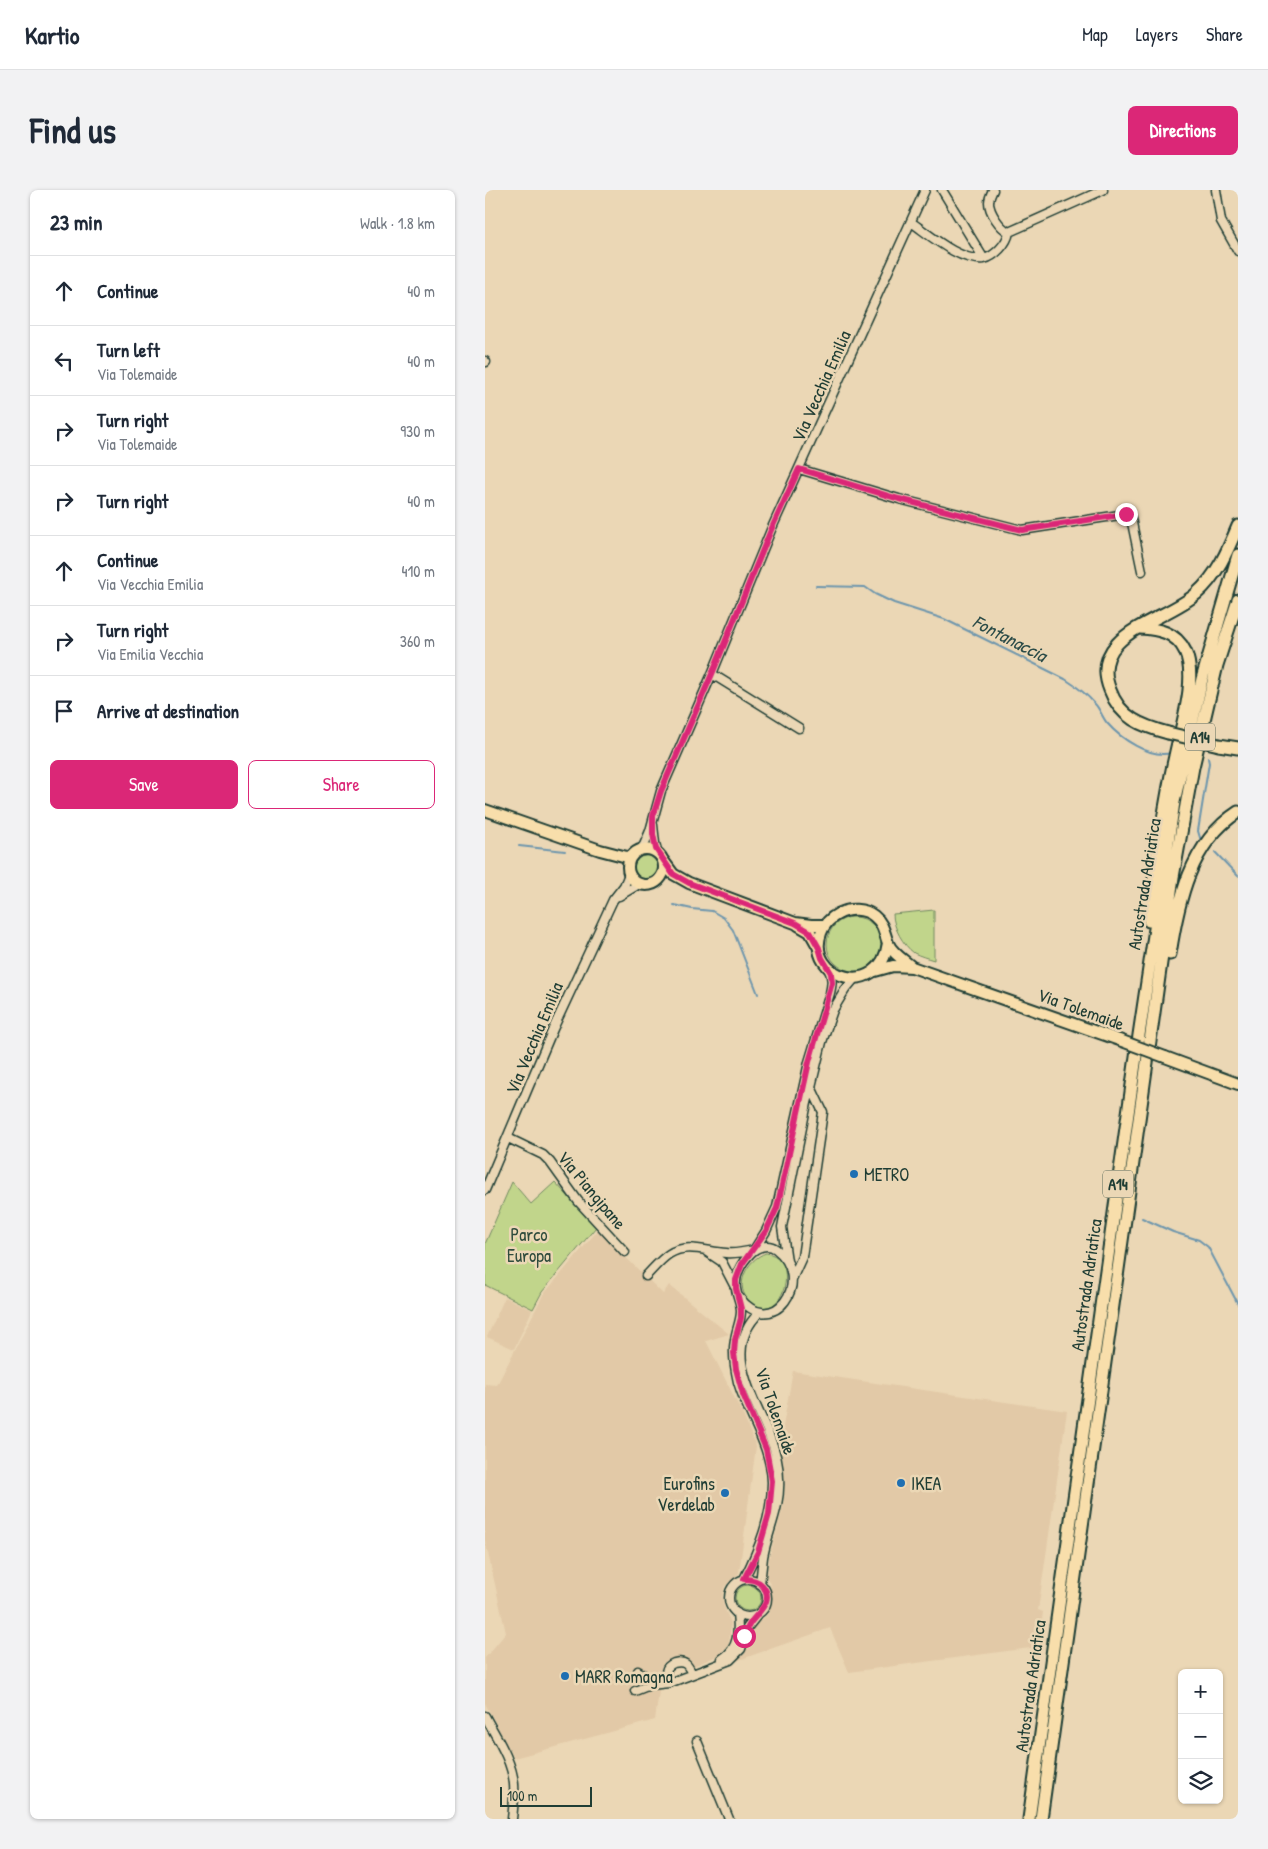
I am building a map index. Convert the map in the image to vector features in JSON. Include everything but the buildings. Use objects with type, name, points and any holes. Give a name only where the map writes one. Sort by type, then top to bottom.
[{"type":"highway","points":[[1238,526],[1223,558],[1200,590],[1187,601],[1128,634],[1115,646],[1108,661],[1107,683],[1115,702],[1124,713],[1141,725],[1168,733],[1238,748]]},
{"type":"highway","name":"Autostrada Adriatica","points":[[1029,1819],[1139,1035],[1174,802],[1202,679],[1238,555]]},
{"type":"highway","name":"Autostrada Adriatica","points":[[1041,1819],[1173,877],[1191,776],[1217,666],[1238,600]]},
{"type":"highway","points":[[1139,1035],[1146,940],[1157,854],[1172,768],[1187,700],[1190,674],[1186,653],[1177,640],[1161,630],[1140,628]]},
{"type":"highway","points":[[1138,1129],[1146,1101],[1173,932],[1181,896],[1202,848],[1214,832],[1238,812]]},
{"type":"main road","points":[[485,810],[600,850],[627,857],[635,853],[651,850],[660,856],[673,874],[689,883],[795,923],[810,932],[827,966],[840,975],[855,978]]},
{"type":"main road","points":[[600,850],[620,861],[632,879],[639,884],[647,885],[678,881],[689,883]]},
{"type":"main road","points":[[628,872],[635,853]]},
{"type":"main road","points":[[654,883],[661,877],[663,872],[660,856]]},
{"type":"main road","name":"Via Tolemaide","points":[[825,925],[833,916],[855,909],[875,916],[882,924],[888,943],[912,967]]},
{"type":"main road","points":[[795,923],[825,925],[820,936],[819,948]]},
{"type":"main road","points":[[875,971],[884,959],[888,943]]},
{"type":"main road","name":"Via Tolemaide","points":[[855,978],[893,966],[912,967],[1238,1084]]},
{"type":"street","name":"Via Vecchia Emilia","points":[[635,853],[644,845],[661,791],[712,674],[771,530],[925,190]]},
{"type":"street","points":[[942,190],[983,259]]},
{"type":"street","points":[[993,190],[989,199],[991,209],[1003,229],[1009,232]]},
{"type":"street","points":[[1009,232],[1103,190]]},
{"type":"street","points":[[1216,190],[1221,221],[1238,251]]},
{"type":"street","points":[[911,222],[955,251],[967,257],[983,259],[991,257],[1004,244],[1008,239],[1009,232]]},
{"type":"street","points":[[799,469],[899,499],[1022,530],[1126,514],[1131,518],[1142,571]]},
{"type":"street","points":[[712,674],[799,728]]},
{"type":"street","points":[[653,816],[653,834],[660,856]]},
{"type":"street","name":"Via Vecchia Emilia","points":[[485,1190],[553,1029],[613,900],[624,886],[628,872]]},
{"type":"street","points":[[613,900],[639,884]]},
{"type":"street","points":[[736,1289],[736,1280],[742,1264],[754,1250],[769,1226],[777,1208],[809,1062],[830,993],[831,973],[827,966]]},
{"type":"street","points":[[739,1297],[752,1309],[760,1312],[769,1312],[784,1304],[792,1288],[782,1227],[822,1042],[833,1010],[855,978]]},
{"type":"street","points":[[792,1279],[802,1257],[823,1112],[811,1086]]},
{"type":"street","name":"Via Piangipane","points":[[508,1138],[543,1155],[578,1201],[625,1252]]},
{"type":"street","points":[[646,1276],[670,1253],[690,1248],[701,1248],[726,1253],[742,1253],[771,1246],[781,1254],[787,1263]]},
{"type":"street","name":"Via Tolemaide","points":[[701,1248],[722,1262],[739,1297],[741,1318],[735,1340],[736,1369],[743,1394],[766,1449],[772,1481],[769,1514],[758,1552],[744,1579],[734,1586],[729,1597],[730,1603],[737,1613]]},
{"type":"street","name":"Via Tolemaide","points":[[759,1613],[767,1598],[765,1590],[760,1584],[763,1556],[780,1497],[774,1448],[746,1382],[741,1350],[745,1332],[760,1312]]},
{"type":"street","points":[[744,1579],[755,1580],[760,1584]]},
{"type":"street","points":[[691,1673],[719,1661],[733,1649],[738,1626],[737,1613],[748,1616],[759,1613]]},
{"type":"street","points":[[635,1691],[730,1660],[741,1649],[747,1628],[759,1613]]},
{"type":"street","points":[[668,1681],[665,1675],[666,1669],[668,1666],[680,1661],[684,1662],[691,1673]]},
{"type":"street","points":[[638,1671],[650,1679],[668,1681]]},
{"type":"street","points":[[485,1716],[503,1749],[513,1777],[512,1819]]},
{"type":"street","points":[[697,1741],[729,1819]]},
{"type":"shaded area","points":[[598,1230],[663,1294],[669,1285],[729,1334],[706,1341],[743,1415],[756,1446],[739,1573],[725,1586],[722,1597],[731,1623],[729,1644],[723,1651],[724,1653],[694,1666],[683,1656],[663,1663],[655,1720],[514,1758],[485,1703],[485,1658],[506,1633],[485,1540],[485,1384],[497,1385],[543,1295]]},
{"type":"shaded area","points":[[505,1297],[532,1310],[514,1349],[487,1337]]},
{"type":"shaded area","points":[[793,1371],[1067,1411],[1038,1610],[1043,1612],[1038,1647],[849,1672],[830,1628],[736,1661],[746,1648],[754,1627],[769,1613],[771,1586],[766,1576],[783,1507],[785,1486],[783,1462],[776,1433],[782,1432]]},
{"type":"green space","points":[[646,856],[655,859],[658,868],[655,877],[646,880],[637,877],[634,868],[637,859]]},
{"type":"green space","points":[[934,910],[934,960],[914,953],[906,945],[897,930],[893,914]]},
{"type":"green space","points":[[854,917],[864,919],[873,925],[879,934],[881,944],[879,954],[873,963],[864,969],[854,971],[844,969],[835,963],[829,954],[827,944],[829,934],[835,925],[844,919]]},
{"type":"green space","name":"Parco Europa","points":[[512,1182],[531,1204],[555,1182],[596,1227],[542,1292],[533,1309],[485,1285],[485,1244]]},
{"type":"green space","points":[[766,1253],[777,1257],[783,1266],[786,1277],[779,1299],[772,1305],[762,1307],[751,1302],[745,1296],[742,1282],[748,1267],[759,1256]]},
{"type":"green space","points":[[748,1585],[757,1589],[761,1598],[757,1607],[748,1611],[739,1607],[735,1598],[739,1589]]},
{"type":"waterway","name":"Fontanaccia","points":[[816,586],[865,587],[894,603],[944,619],[1065,679],[1092,700],[1105,721],[1127,741],[1154,753],[1171,753]]},
{"type":"waterway","name":"Fontanaccia","points":[[1201,841],[1198,831],[1209,763],[1208,758]]},
{"type":"waterway","points":[[519,846],[565,851]]},
{"type":"waterway","name":"Fontanaccia","points":[[1215,852],[1238,876]]},
{"type":"waterway","points":[[674,905],[712,911],[724,918],[733,930],[758,994]]},
{"type":"waterway","points":[[1142,1218],[1173,1232],[1199,1240],[1208,1247],[1238,1304]]},
{"type":"place","name":"METRO","points":[[854,1174]]},
{"type":"place","name":"IKEA","points":[[901,1483]]},
{"type":"place","name":"Eurofins Verdelab","points":[[725,1493]]},
{"type":"place","name":"MARR Romagna","points":[[565,1676]]},
{"type":"route","points":[[744,1636],[752,1620],[766,1604],[767,1598],[763,1586],[755,1580],[744,1579],[758,1552],[769,1514],[772,1481],[770,1462],[766,1449],[743,1394],[736,1369],[735,1340],[741,1318],[736,1280],[742,1264],[766,1231],[777,1208],[809,1062],[832,983],[831,973],[810,932],[795,923],[689,883],[673,874],[658,854],[653,834],[653,816],[661,791],[712,674],[771,530],[799,469],[899,499],[1022,530],[1126,514]]}]
